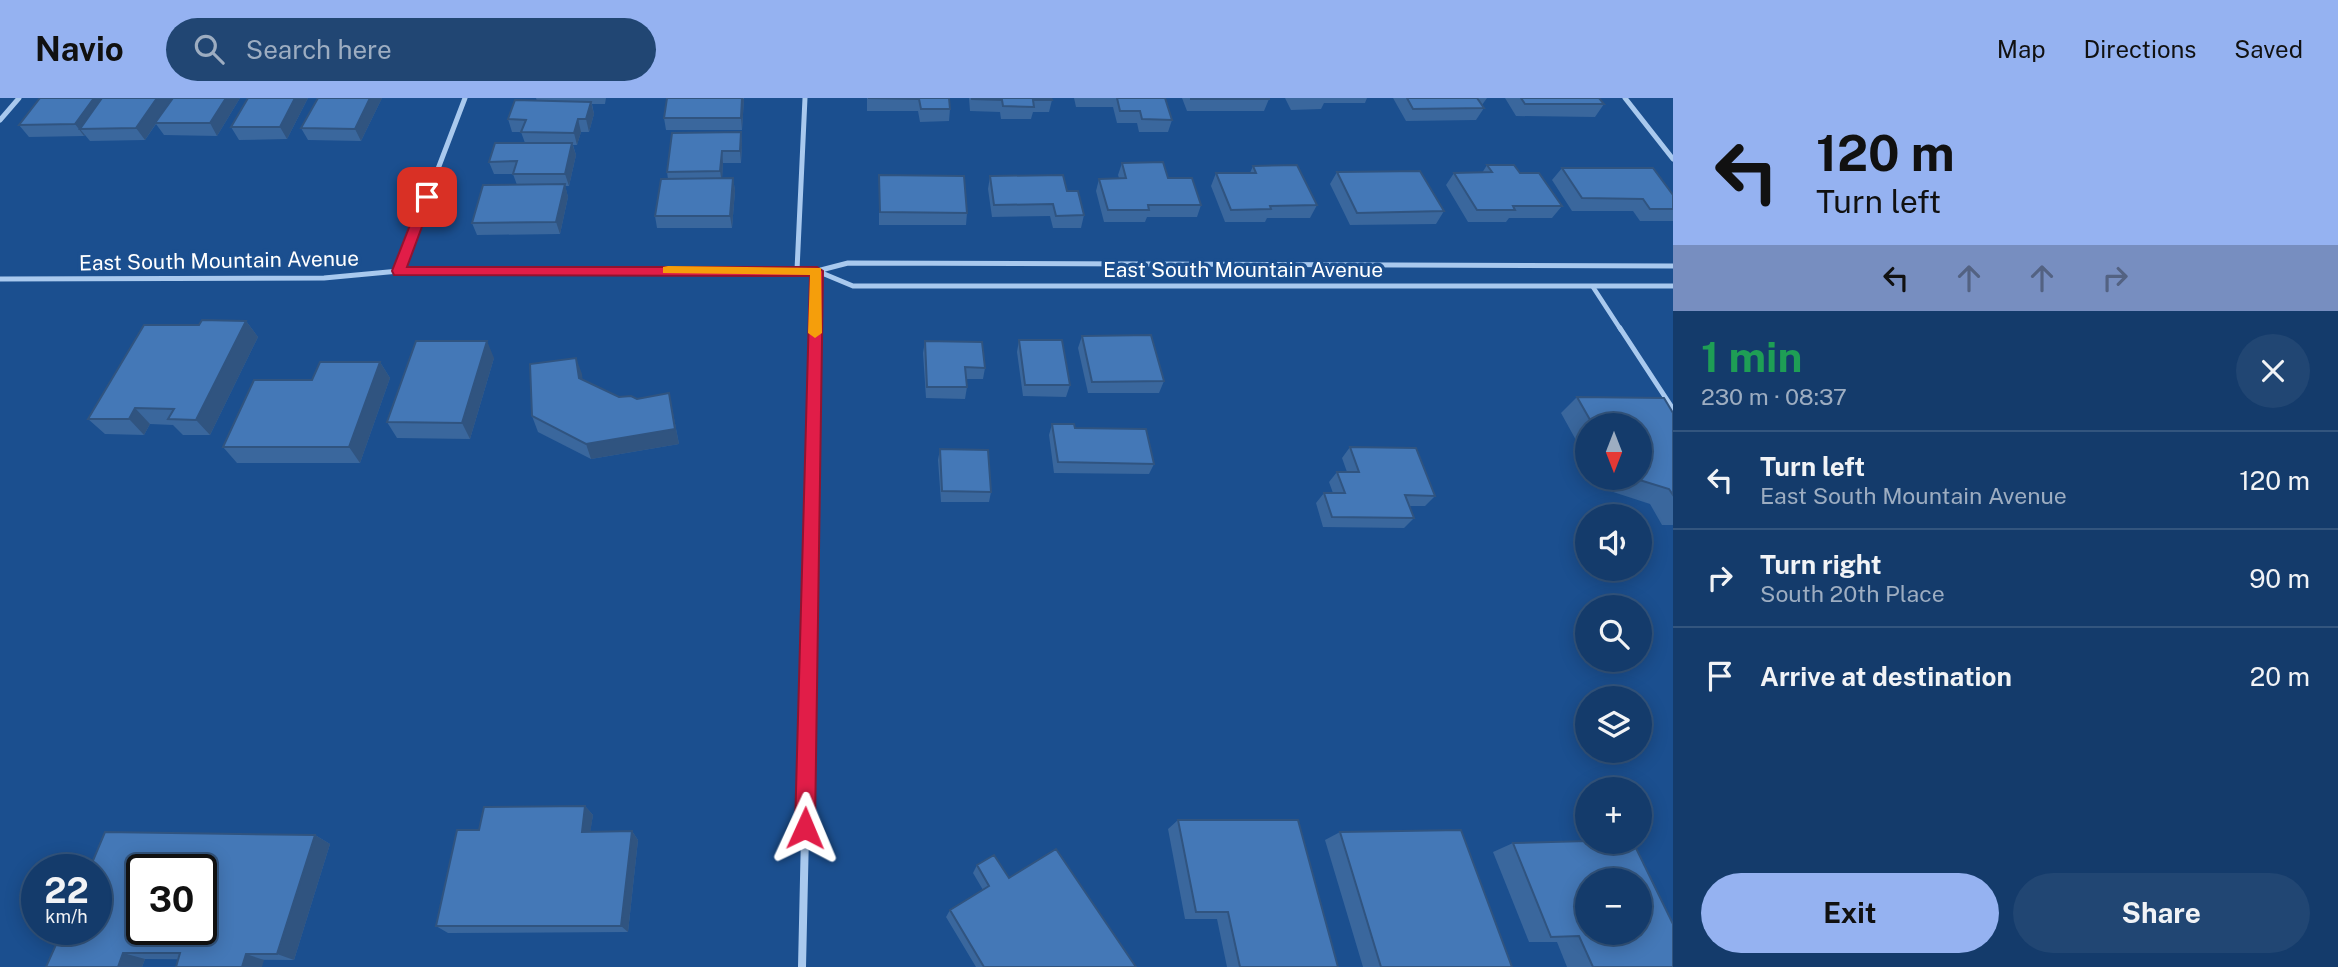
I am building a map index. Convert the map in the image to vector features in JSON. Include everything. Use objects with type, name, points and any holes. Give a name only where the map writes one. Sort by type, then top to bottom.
[{"type":"street","points":[[0,120],[19,98]]},
{"type":"street","points":[[399,271],[466,98]]},
{"type":"street","points":[[797,270],[805,98]]},
{"type":"street","points":[[1625,98],[1673,159]]},
{"type":"street","name":"East South Mountain Avenue","points":[[0,279],[324,278],[399,271],[817,271],[848,263],[1673,265]]},
{"type":"street","points":[[802,967],[817,271]]},
{"type":"street","name":"East South Mountain Avenue","points":[[817,271],[853,286],[1673,286]]},
{"type":"lane","points":[[1592,287],[1673,409]]},
{"type":"building","points":[[40,98],[94,98],[75,124],[19,125]]},
{"type":"building","points":[[102,98],[157,98],[136,128],[80,129]]},
{"type":"building","points":[[173,98],[226,98],[210,123],[155,123]]},
{"type":"building","points":[[248,98],[295,98],[280,127],[231,127]]},
{"type":"building","points":[[318,98],[370,98],[355,129],[301,128]]},
{"type":"building","points":[[667,98],[742,98],[741,118],[664,118]]},
{"type":"building","points":[[868,98],[949,98],[950,109],[921,109],[919,99]]},
{"type":"building","points":[[972,98],[1052,100],[1033,100],[1034,107],[1003,106],[1002,100]]},
{"type":"building","points":[[1117,98],[1165,98],[1172,120],[1142,119],[1140,111],[1120,111]]},
{"type":"building","points":[[1269,98],[1269,99],[1191,99]]},
{"type":"building","points":[[1407,98],[1477,98],[1484,108],[1413,109]]},
{"type":"building","points":[[1521,98],[1599,98],[1604,104],[1525,104]]},
{"type":"building","points":[[515,100],[591,102],[586,119],[578,119],[574,133],[521,132],[526,120],[508,119]]},
{"type":"building","points":[[741,132],[740,151],[722,151],[720,171],[667,172],[672,133]]},
{"type":"building","points":[[495,143],[572,143],[565,174],[513,174],[517,161],[489,162]]},
{"type":"building","points":[[1163,162],[1168,178],[1192,178],[1201,205],[1148,205],[1149,210],[1108,210],[1099,179],[1126,178],[1122,163]]},
{"type":"building","points":[[1297,165],[1317,205],[1231,210],[1216,173],[1256,173],[1253,166]]},
{"type":"building","points":[[1487,165],[1514,165],[1520,173],[1539,173],[1562,206],[1513,206],[1515,210],[1477,210],[1454,173],[1492,172]]},
{"type":"building","points":[[1562,168],[1653,168],[1673,195],[1673,209],[1650,209],[1643,199],[1582,198]]},
{"type":"building","points":[[1420,171],[1444,211],[1357,213],[1337,172]]},
{"type":"building","points":[[879,175],[964,176],[967,213],[880,212]]},
{"type":"building","points":[[1063,175],[1067,191],[1078,191],[1084,215],[1056,216],[1053,204],[994,205],[990,176]]},
{"type":"building","points":[[733,178],[730,216],[655,216],[661,179]]},
{"type":"building","points":[[565,184],[556,222],[472,223],[483,185]]},
{"type":"building","points":[[202,320],[246,321],[196,420],[168,419],[174,409],[135,408],[129,419],[88,419],[144,325],[199,325]]},
{"type":"building","points":[[1151,335],[1164,381],[1092,382],[1082,336]]},
{"type":"building","points":[[1019,340],[1062,340],[1070,385],[1025,385]]},
{"type":"building","points":[[416,341],[487,341],[462,423],[387,422]]},
{"type":"building","points":[[925,341],[982,342],[985,368],[965,367],[967,387],[927,387]]},
{"type":"building","points":[[576,358],[579,378],[619,397],[631,396],[637,399],[669,393],[675,429],[586,444],[532,416],[530,364]]},
{"type":"building","points":[[320,362],[380,362],[349,447],[223,447],[254,380],[312,380]]},
{"type":"building","points":[[1577,397],[1664,398],[1673,413],[1673,495],[1669,489],[1652,484],[1652,413],[1586,413]]},
{"type":"building","points":[[1052,424],[1074,424],[1075,428],[1146,429],[1154,464],[1058,462]]},
{"type":"building","points":[[1350,447],[1416,448],[1435,496],[1405,495],[1414,518],[1332,517],[1324,493],[1345,493],[1337,472],[1359,472]]},
{"type":"building","points":[[940,449],[988,450],[991,492],[942,491]]},
{"type":"building","points":[[585,806],[582,832],[632,831],[621,926],[436,926],[457,830],[479,830],[484,807]]},
{"type":"building","points":[[1178,820],[1298,820],[1338,967],[1240,967],[1228,912],[1196,912]]},
{"type":"building","points":[[1461,830],[1512,967],[1381,967],[1340,832]]},
{"type":"building","points":[[105,832],[315,835],[277,954],[246,954],[242,967],[176,967],[180,953],[123,953],[118,967],[46,967],[56,945],[112,945],[112,854],[96,854]]},
{"type":"building","points":[[1575,841],[1575,854],[1639,854],[1646,868],[1575,868],[1575,936],[1551,937],[1513,843]]},
{"type":"building","points":[[1056,849],[1136,967],[984,967],[950,910],[989,886],[977,865],[994,855],[1009,878]]},
{"type":"building","points":[[1652,881],[1673,924],[1673,967],[1593,967],[1583,945],[1652,945]]},
{"type":"slow traffic","points":[[668,270],[817,271],[815,333]]},
{"type":"route","points":[[427,197],[399,271],[817,271],[805,828]]}]
